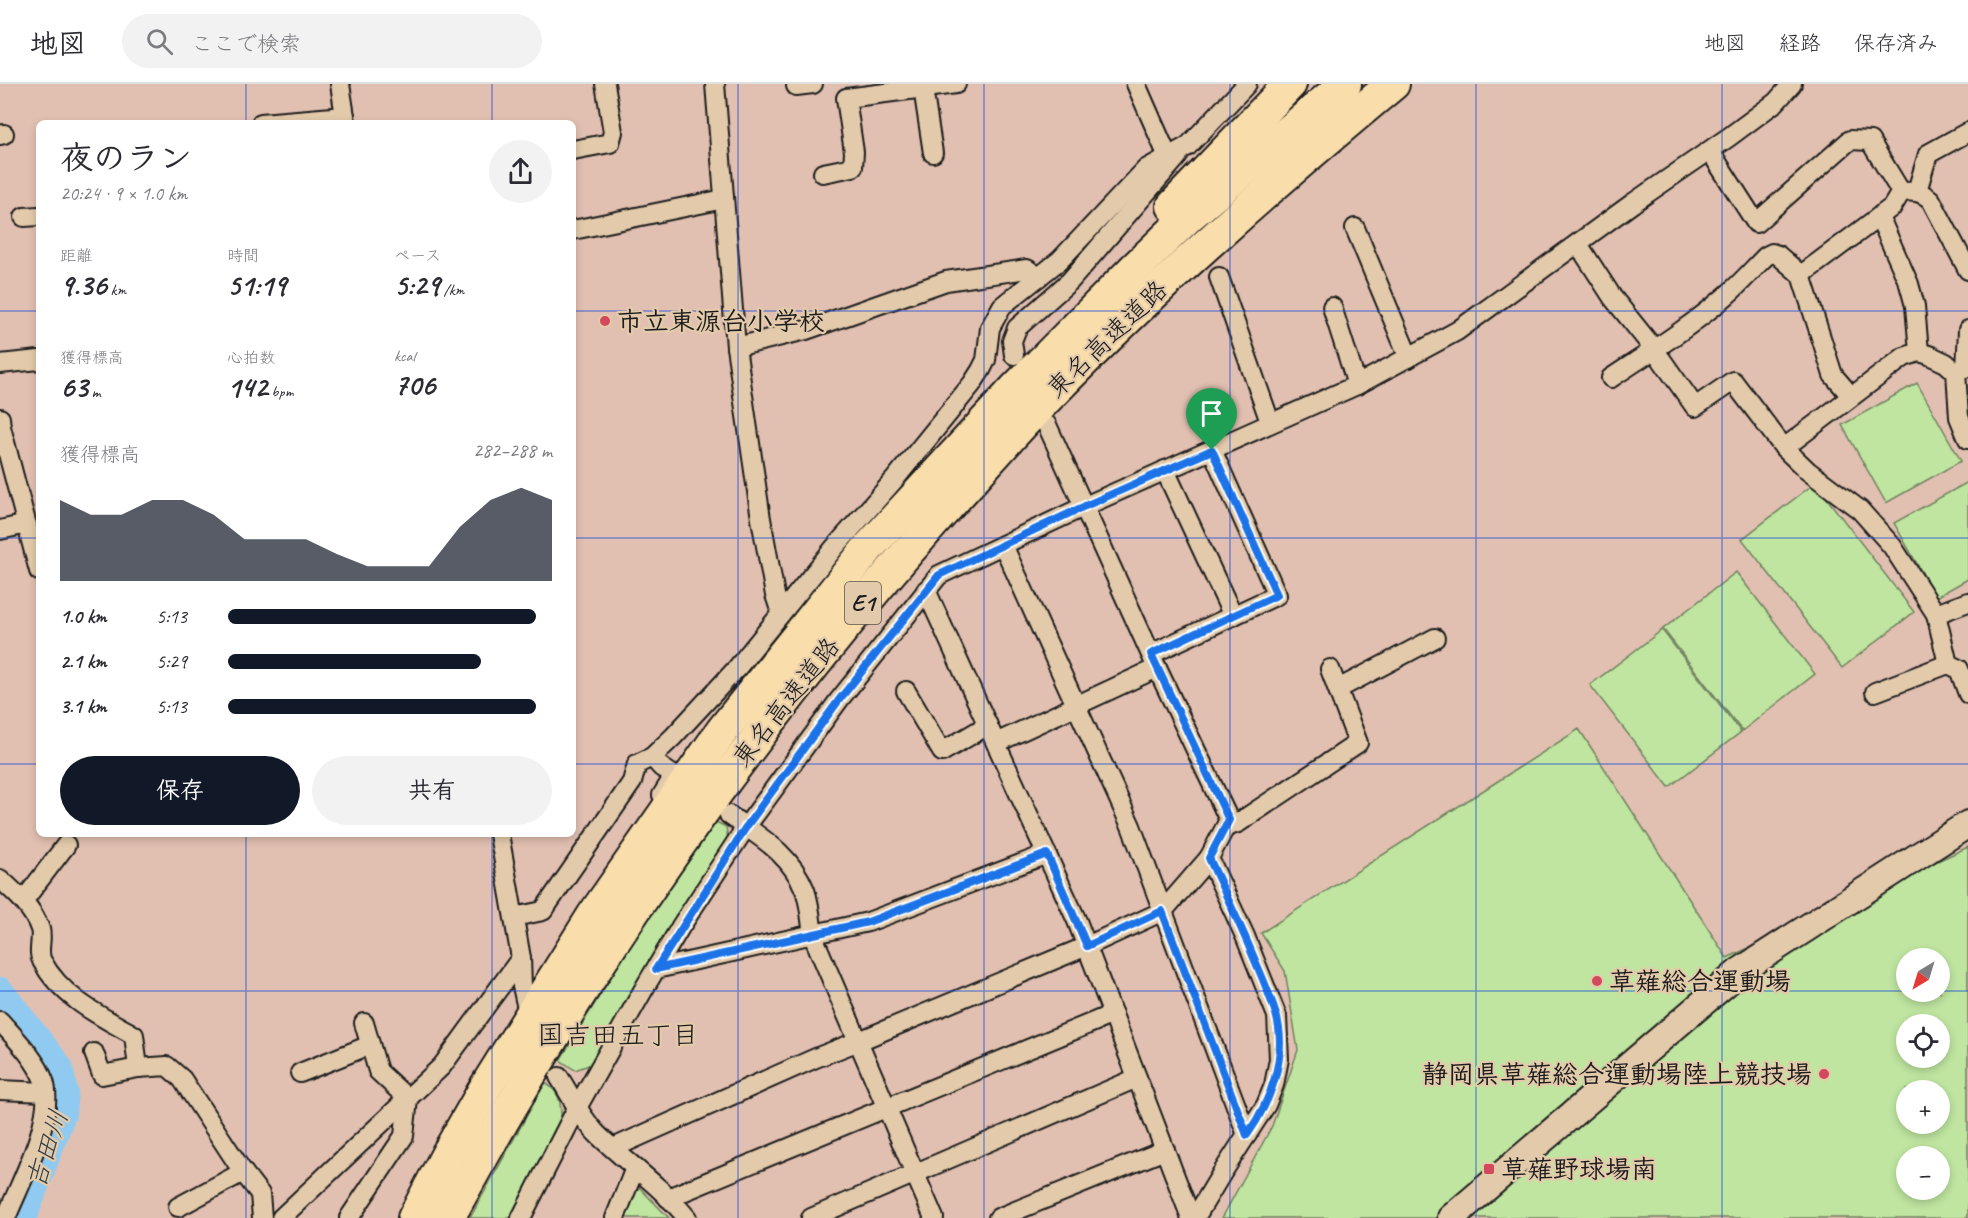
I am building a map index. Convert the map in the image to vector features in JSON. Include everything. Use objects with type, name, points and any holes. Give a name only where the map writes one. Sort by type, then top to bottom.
[{"type":"highway","points":[[869,547],[1101,277],[1170,210],[1292,84]]},
{"type":"highway","name":"東名高速道路","points":[[414,1218],[487,1085],[555,975],[637,851],[722,731],[869,547],[1015,389],[1190,215],[1345,84]]},
{"type":"highway","name":"東名高速道路","points":[[448,1218],[540,1057],[640,901],[752,744],[862,605],[1003,445],[1095,349],[1218,233],[1393,84]]},
{"type":"street","points":[[576,149],[610,142],[613,132],[605,84]]},
{"type":"street","points":[[715,84],[736,347],[760,519],[775,595],[781,613]]},
{"type":"street","points":[[824,173],[853,167],[854,152],[846,98],[862,89],[923,88],[956,84]]},
{"type":"street","points":[[1136,84],[1168,157]]},
{"type":"street","points":[[1014,355],[1012,341],[1017,328],[1070,281],[1188,146],[1247,84]]},
{"type":"street","points":[[521,1218],[578,1106],[656,969],[746,827],[839,700],[939,575],[1085,506],[1357,385],[1409,358],[1476,319],[1776,102],[1792,84]]},
{"type":"street","points":[[346,85],[346,120]]},
{"type":"street","points":[[923,88],[933,153]]},
{"type":"street","points":[[1801,275],[1892,207],[1909,191],[1928,154],[1968,132]]},
{"type":"street","points":[[1710,151],[1756,223],[1850,140],[1870,141],[1909,191],[1924,194],[1931,200],[1968,270]]},
{"type":"street","points":[[513,917],[543,911],[632,782],[637,764],[652,757],[737,669],[781,613],[895,479],[981,370],[988,351],[990,328],[1002,306],[1060,260],[1136,177],[1152,165],[1188,146]]},
{"type":"street","points":[[576,229],[724,198]]},
{"type":"street","points":[[1881,215],[1883,225],[1909,284],[1915,306],[1919,352]]},
{"type":"street","points":[[1356,228],[1409,358]]},
{"type":"street","points":[[1578,244],[1613,298],[1654,349],[1695,407],[1733,381],[1784,448],[1808,471],[1860,510],[1892,546],[1936,614],[1948,664]]},
{"type":"street","points":[[1611,378],[1727,295],[1766,256],[1772,253],[1778,255],[1801,275],[1833,375],[1851,396]]},
{"type":"street","points":[[736,347],[806,330],[946,281],[1027,269],[1039,277]]},
{"type":"street","points":[[1219,277],[1270,423]]},
{"type":"street","points":[[1332,307],[1357,385]]},
{"type":"street","points":[[1968,330],[1959,417],[1968,439]]},
{"type":"street","points":[[1784,448],[1904,357],[1919,352],[1963,369]]},
{"type":"street","points":[[0,364],[36,360]]},
{"type":"street","points":[[0,418],[36,559]]},
{"type":"street","points":[[613,1148],[818,1057],[1087,946],[1162,911],[1209,858],[1229,820],[1047,425]]},
{"type":"street","points":[[996,743],[1076,706],[1233,616],[1277,595],[1212,450]]},
{"type":"street","points":[[1165,470],[1233,616]]},
{"type":"street","points":[[0,530],[27,524]]},
{"type":"street","points":[[1003,545],[1131,826],[1247,1135]]},
{"type":"street","points":[[926,591],[1087,946],[1189,1217]]},
{"type":"street","points":[[1936,614],[1968,602]]},
{"type":"street","points":[[1338,689],[1435,638]]},
{"type":"street","points":[[1875,692],[1948,664],[1959,669],[1968,694]]},
{"type":"street","points":[[1226,827],[1238,823],[1358,743],[1330,669]]},
{"type":"street","points":[[906,690],[942,752],[988,725]]},
{"type":"street","points":[[402,1218],[453,1120],[674,776],[652,757]]},
{"type":"street","points":[[729,815],[776,848],[794,866],[806,892],[813,936],[934,1218]]},
{"type":"street","points":[[1451,1218],[1740,971],[1968,824]]},
{"type":"street","points":[[500,837],[521,957],[522,986],[526,1004]]},
{"type":"street","points":[[24,900],[66,845]]},
{"type":"street","points":[[656,969],[868,922],[1047,854]]},
{"type":"street","points":[[1189,1217],[1222,1173],[1266,1106],[1274,1085],[1279,1049],[1277,1016],[1245,936],[1209,858]]},
{"type":"street","points":[[0,879],[24,900],[40,929],[41,959],[70,996],[134,1035],[138,1068]]},
{"type":"street","points":[[281,1218],[442,1066],[521,957]]},
{"type":"street","points":[[668,1198],[1113,1014]]},
{"type":"street","points":[[0,1021],[27,1053],[44,1082],[47,1106],[43,1126],[6,1210]]},
{"type":"street","points":[[364,1023],[378,1071],[408,1099]]},
{"type":"street","points":[[300,1073],[370,1045]]},
{"type":"street","points":[[94,1053],[102,1075],[138,1068],[167,1066],[182,1079],[260,1194],[262,1218]]},
{"type":"street","points":[[559,1077],[597,1134],[687,1218]]},
{"type":"street","points":[[811,1218],[1137,1078]]},
{"type":"street","points":[[0,1090],[45,1092]]},
{"type":"street","points":[[350,1218],[404,1136],[408,1099]]},
{"type":"street","points":[[998,1218],[1165,1150]]},
{"type":"street","points":[[615,1218],[635,1168]]},
{"type":"street","points":[[178,1207],[243,1172]]},
{"type":"green space","points":[[1917,383],[1961,461],[1886,503],[1842,425]]},
{"type":"green space","points":[[1968,482],[1968,579],[1936,597],[1894,523]]},
{"type":"green space","points":[[1815,483],[1914,612],[1842,668],[1742,539]]},
{"type":"green space","points":[[1736,572],[1815,674],[1742,731],[1663,629]]},
{"type":"green space","points":[[1662,630],[1741,732],[1669,787],[1590,685]]},
{"type":"green space","name":"草薙総合運動場","points":[[1579,729],[1727,958],[1968,847],[1968,1218],[1222,1218],[1272,1126],[1298,1050],[1285,971],[1261,933]]},
{"type":"green space","points":[[716,822],[726,827],[728,839],[726,846],[656,948],[648,968],[599,1057],[589,1065],[575,1070],[560,1060],[645,922]]},
{"type":"green space","points":[[545,1083],[558,1097],[561,1117],[511,1218],[470,1218]]},
{"type":"green space","points":[[636,1184],[669,1218],[623,1218]]},
{"type":"waterway","name":"吉田川","points":[[0,991],[59,1067],[64,1092],[62,1114],[23,1218]]},
{"type":"place","name":"市立東源台小学校","points":[[605,321]]},
{"type":"place","name":"草薙総合運動場","points":[[1597,981]]},
{"type":"place","name":"静岡県草薙総合運動場陸上競技場","points":[[1824,1074]]},
{"type":"place","name":"草薙野球場南","points":[[1489,1169]]},
{"type":"district","name":"国吉田五丁目","points":[[618,1035]]},
{"type":"route","points":[[1212,450],[1277,595],[1151,654],[1229,820],[1209,858],[1245,936],[1277,1016],[1279,1039],[1274,1085],[1266,1106],[1247,1135],[1162,911],[1087,946],[1047,854],[868,922],[656,969],[681,926],[746,827],[839,700],[939,575],[1085,506],[1212,450]]}]
